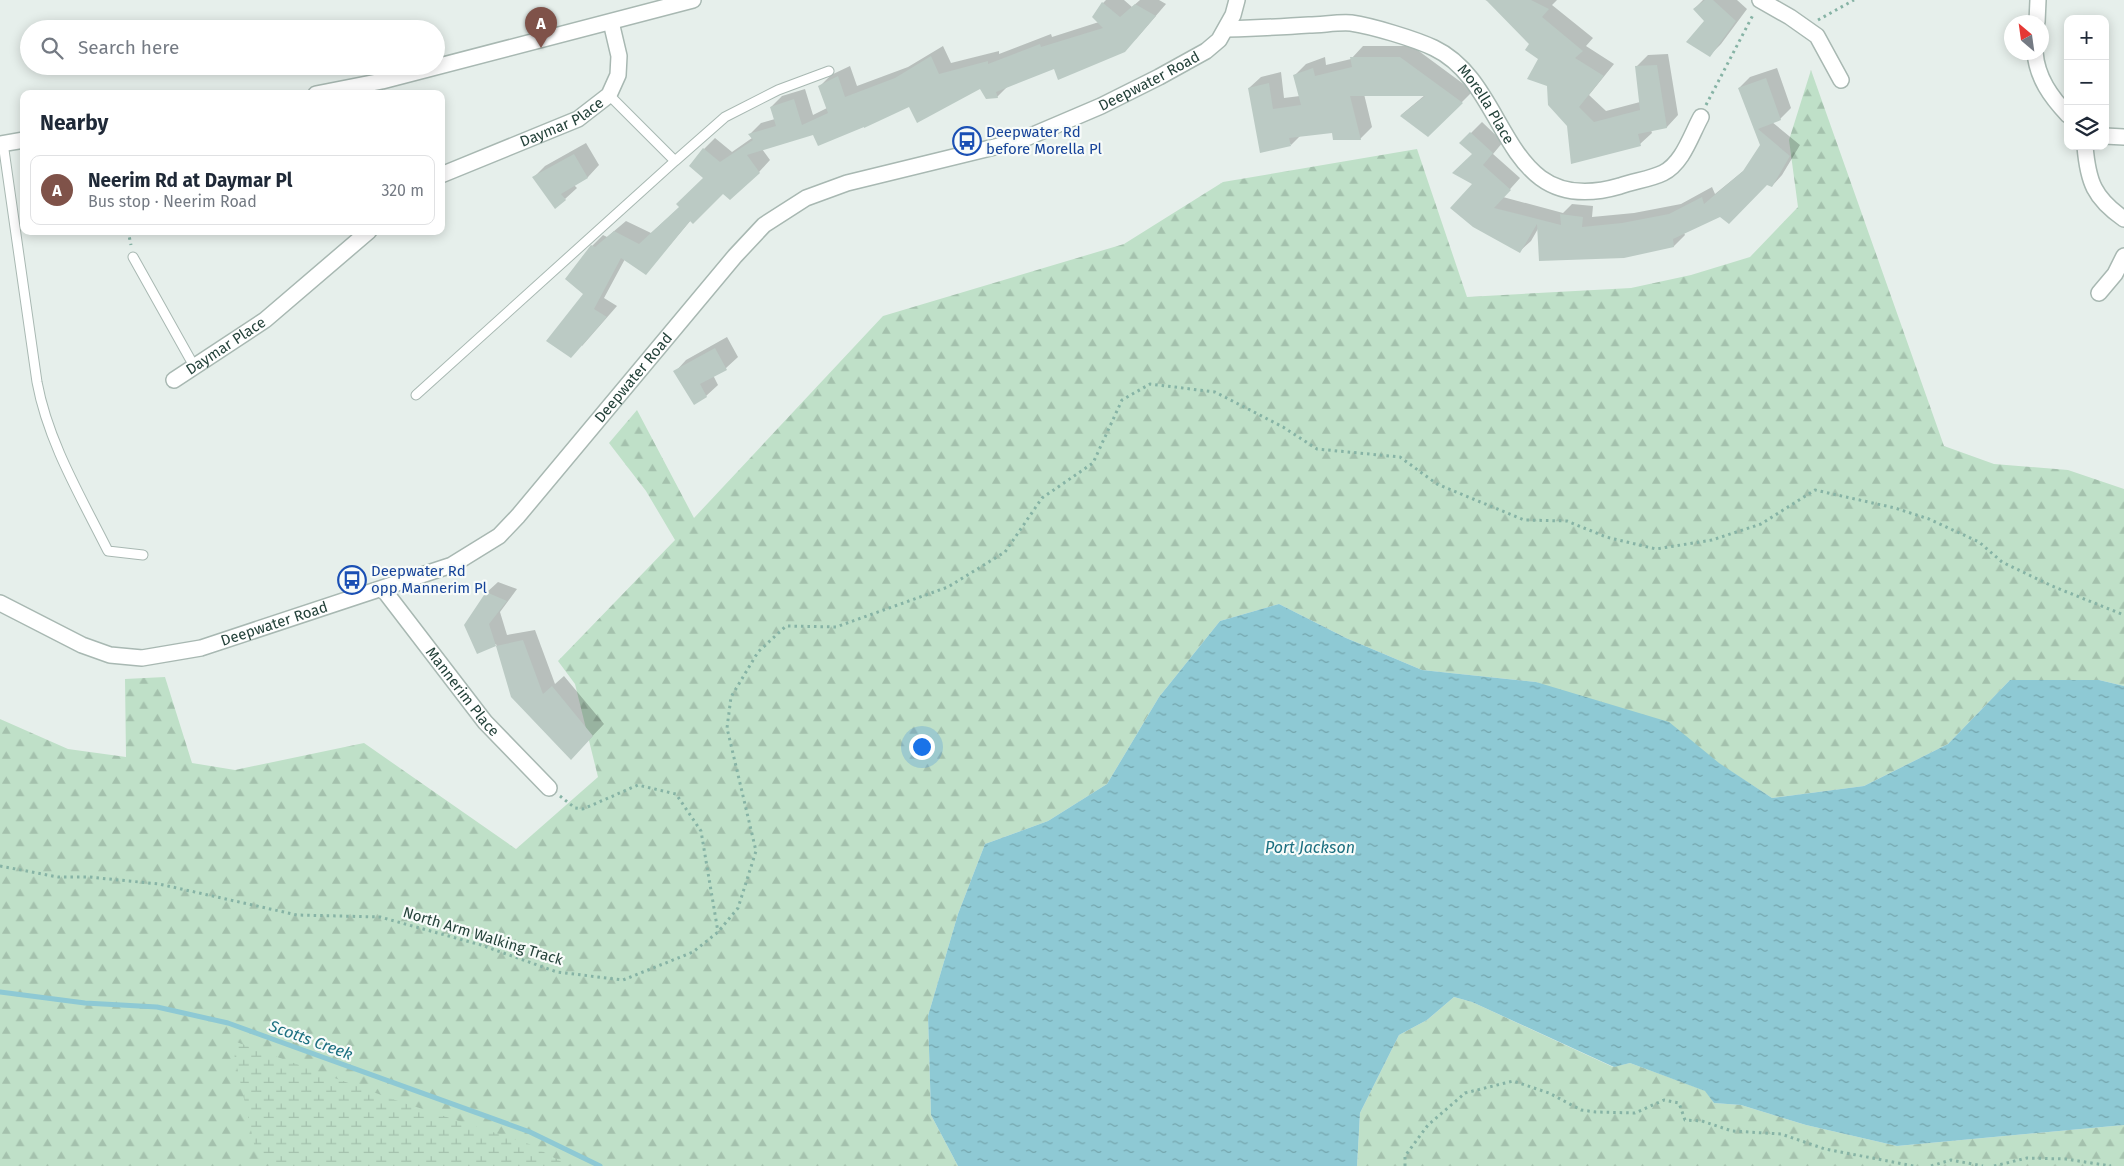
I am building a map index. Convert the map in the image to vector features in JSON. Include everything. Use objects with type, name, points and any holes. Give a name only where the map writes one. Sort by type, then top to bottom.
[{"type":"street","points":[[445,65],[693,0]]},
{"type":"street","name":"Deepwater Road","points":[[0,603],[82,645],[110,655],[142,658],[201,648],[266,625],[383,589],[452,564],[498,536],[534,499],[735,256],[764,225],[780,213],[806,198],[847,183],[942,161],[1039,134],[1159,77],[1206,51],[1219,40],[1226,29],[1233,15],[1237,0]]},
{"type":"street","points":[[1760,0],[1790,17],[1817,36],[1842,80]]},
{"type":"street","points":[[2037,15],[2038,0]]},
{"type":"street","name":"Daymar Place","points":[[445,173],[578,118],[609,95],[618,75],[619,56],[611,22]]},
{"type":"street","name":"Morella Place","points":[[1226,29],[1350,23],[1376,28],[1434,48],[1469,75],[1515,152],[1533,171],[1550,184],[1572,191],[1600,191],[1664,172],[1678,160],[1700,117]]},
{"type":"street","points":[[2036,60],[2044,84],[2064,110]]},
{"type":"street","points":[[338,90],[404,75]]},
{"type":"street","points":[[2109,136],[2124,137]]},
{"type":"street","points":[[2,144],[20,141]]},
{"type":"street","points":[[2087,150],[2091,184],[2111,210],[2124,219]]},
{"type":"street","name":"Daymar Place","points":[[174,380],[265,320],[364,235]]},
{"type":"street","points":[[2099,293],[2115,274],[2124,256]]},
{"type":"street","name":"Mannerim Place","points":[[383,589],[485,722],[549,788]]},
{"type":"lane","points":[[416,395],[725,117],[778,90],[829,71]]},
{"type":"lane","points":[[609,95],[675,161]]},
{"type":"lane","points":[[2,144],[42,407],[49,429],[108,551],[144,555]]},
{"type":"lane","points":[[133,257],[194,366]]},
{"type":"path","points":[[1700,117],[1760,0]]},
{"type":"path","points":[[1804,27],[1854,0]]},
{"type":"path","name":"North Arm Walking Track","points":[[0,866],[58,877],[89,877],[159,884],[297,915],[380,916],[481,944],[557,972],[623,980],[692,952],[718,932],[738,908],[756,851],[727,728],[731,696],[758,652],[786,626],[836,627],[948,587],[1005,552],[1042,498],[1093,463],[1122,400],[1150,384],[1215,392],[1283,427],[1316,448],[1400,457],[1437,484],[1524,520],[1567,522],[1606,536],[1656,549],[1712,540],[1761,524],[1815,490],[1895,508],[1929,519],[1979,542],[2002,562],[2052,586],[2124,615]]},
{"type":"path","points":[[549,788],[574,808],[583,809],[638,785],[676,794],[701,831],[718,932]]},
{"type":"path","points":[[1405,1166],[1405,1156],[1428,1125],[1465,1093],[1513,1081],[1548,1093],[1581,1110],[1634,1113],[1664,1100],[1680,1103],[1685,1120],[1702,1121],[1732,1131],[1781,1134],[1826,1149],[1914,1166]]},
{"type":"path","points":[[1994,1166],[2027,1158],[2066,1159],[2111,1166]]},
{"type":"path","points":[[1930,1166],[1951,1160],[1983,1166]]},
{"type":"green space","points":[[1811,70],[1944,446],[1994,464],[2068,470],[2124,489],[2124,686],[2099,680],[2010,680],[1948,744],[1864,786],[1772,798],[1718,763],[1536,682],[1422,670],[1346,638],[1279,604],[1220,621],[1159,697],[1107,784],[1048,821],[985,844],[958,914],[928,1016],[931,1115],[958,1166],[0,1166],[0,719],[68,749],[126,757],[125,679],[165,677],[192,763],[235,770],[364,743],[516,849],[598,777],[575,684],[558,661],[675,540],[646,491],[609,443],[637,410],[694,518],[883,316],[1124,244],[1223,182],[1417,149],[1467,297],[1631,288],[1691,275],[1750,257],[1798,207],[1789,140]]},
{"type":"green space","points":[[1454,997],[1472,1002],[1613,1067],[1630,1063],[1706,1091],[1714,1103],[1741,1105],[1806,1125],[1897,1146],[2124,1125],[2124,1166],[1357,1166],[1360,1113],[1399,1035],[1427,1020]]},
{"type":"green space","points":[[231,1040],[395,1100],[529,1144],[569,1166],[280,1166],[256,1153]]},
{"type":"water","name":"Port Jackson","points":[[1279,604],[1346,638],[1422,670],[1536,682],[1669,722],[1719,763],[1772,798],[1864,786],[1948,744],[2010,680],[2099,680],[2124,686],[2124,1125],[1897,1146],[1806,1125],[1741,1105],[1714,1103],[1705,1091],[1630,1063],[1614,1067],[1472,1002],[1454,997],[1427,1020],[1399,1035],[1360,1113],[1357,1166],[958,1166],[931,1115],[928,1016],[958,914],[985,844],[1048,821],[1107,784],[1159,697],[1220,621]]},
{"type":"building","points":[[1486,0],[1531,0],[1549,9],[1542,17],[1583,51],[1575,58],[1604,76],[1579,107],[1594,122],[1640,110],[1635,66],[1657,65],[1667,128],[1638,134],[1641,146],[1571,164],[1567,126],[1548,105],[1547,86],[1527,79],[1538,59],[1525,50],[1529,44]]},
{"type":"building","points":[[1705,0],[1713,0],[1736,21],[1710,57],[1686,42],[1704,21],[1693,9]]},
{"type":"building","points":[[1102,2],[1120,17],[1135,4],[1156,16],[1125,52],[1058,80],[1054,69],[996,92],[998,98],[986,99],[980,89],[917,123],[909,107],[864,128],[818,146],[813,135],[747,155],[760,173],[730,200],[723,194],[693,224],[690,221],[646,275],[621,258],[594,309],[607,317],[571,358],[546,341],[583,294],[565,279],[591,245],[595,247],[614,231],[639,244],[679,207],[676,204],[703,178],[689,166],[703,148],[720,162],[753,140],[748,134],[776,126],[770,107],[794,99],[802,125],[828,113],[818,86],[838,76],[845,97],[895,78],[931,56],[939,74],[988,61],[988,64],[1040,44],[1041,47],[1103,28],[1092,17]]},
{"type":"building","points":[[1350,57],[1400,57],[1463,103],[1428,137],[1400,116],[1425,96],[1350,96],[1361,140],[1333,140],[1332,133],[1289,138],[1291,146],[1260,153],[1248,88],[1269,83],[1273,109],[1301,105],[1293,75],[1313,68],[1315,76],[1352,67]]},
{"type":"building","points":[[1766,78],[1781,120],[1758,129],[1790,156],[1772,187],[1767,185],[1729,224],[1720,217],[1673,239],[1674,247],[1624,258],[1539,261],[1537,224],[1520,253],[1473,227],[1450,208],[1472,184],[1452,173],[1472,154],[1459,143],[1470,132],[1493,153],[1483,165],[1511,190],[1494,208],[1561,225],[1560,214],[1583,217],[1582,227],[1622,223],[1669,214],[1702,197],[1704,204],[1743,171],[1760,145],[1738,88]]},
{"type":"building","points":[[574,154],[588,178],[561,194],[566,200],[555,209],[532,177]]},
{"type":"building","points":[[715,348],[727,370],[700,384],[707,397],[694,405],[673,371]]},
{"type":"building","points":[[486,592],[507,601],[489,624],[496,646],[477,654],[464,625]]},
{"type":"building","points":[[523,640],[543,694],[552,686],[593,736],[571,760],[511,697],[496,646]]},
{"type":"waterway","name":"Scotts Creek","points":[[0,992],[85,1003],[157,1007],[228,1023],[530,1132],[600,1166]]},
{"type":"place","name":"Neerim Rd at Daymar Pl","points":[[541,48]]},
{"type":"place","name":"Deepwater Rd before Morella Pl","points":[[967,141]]},
{"type":"place","name":"Deepwater Rd opp Mannerim Pl","points":[[352,580]]}]
